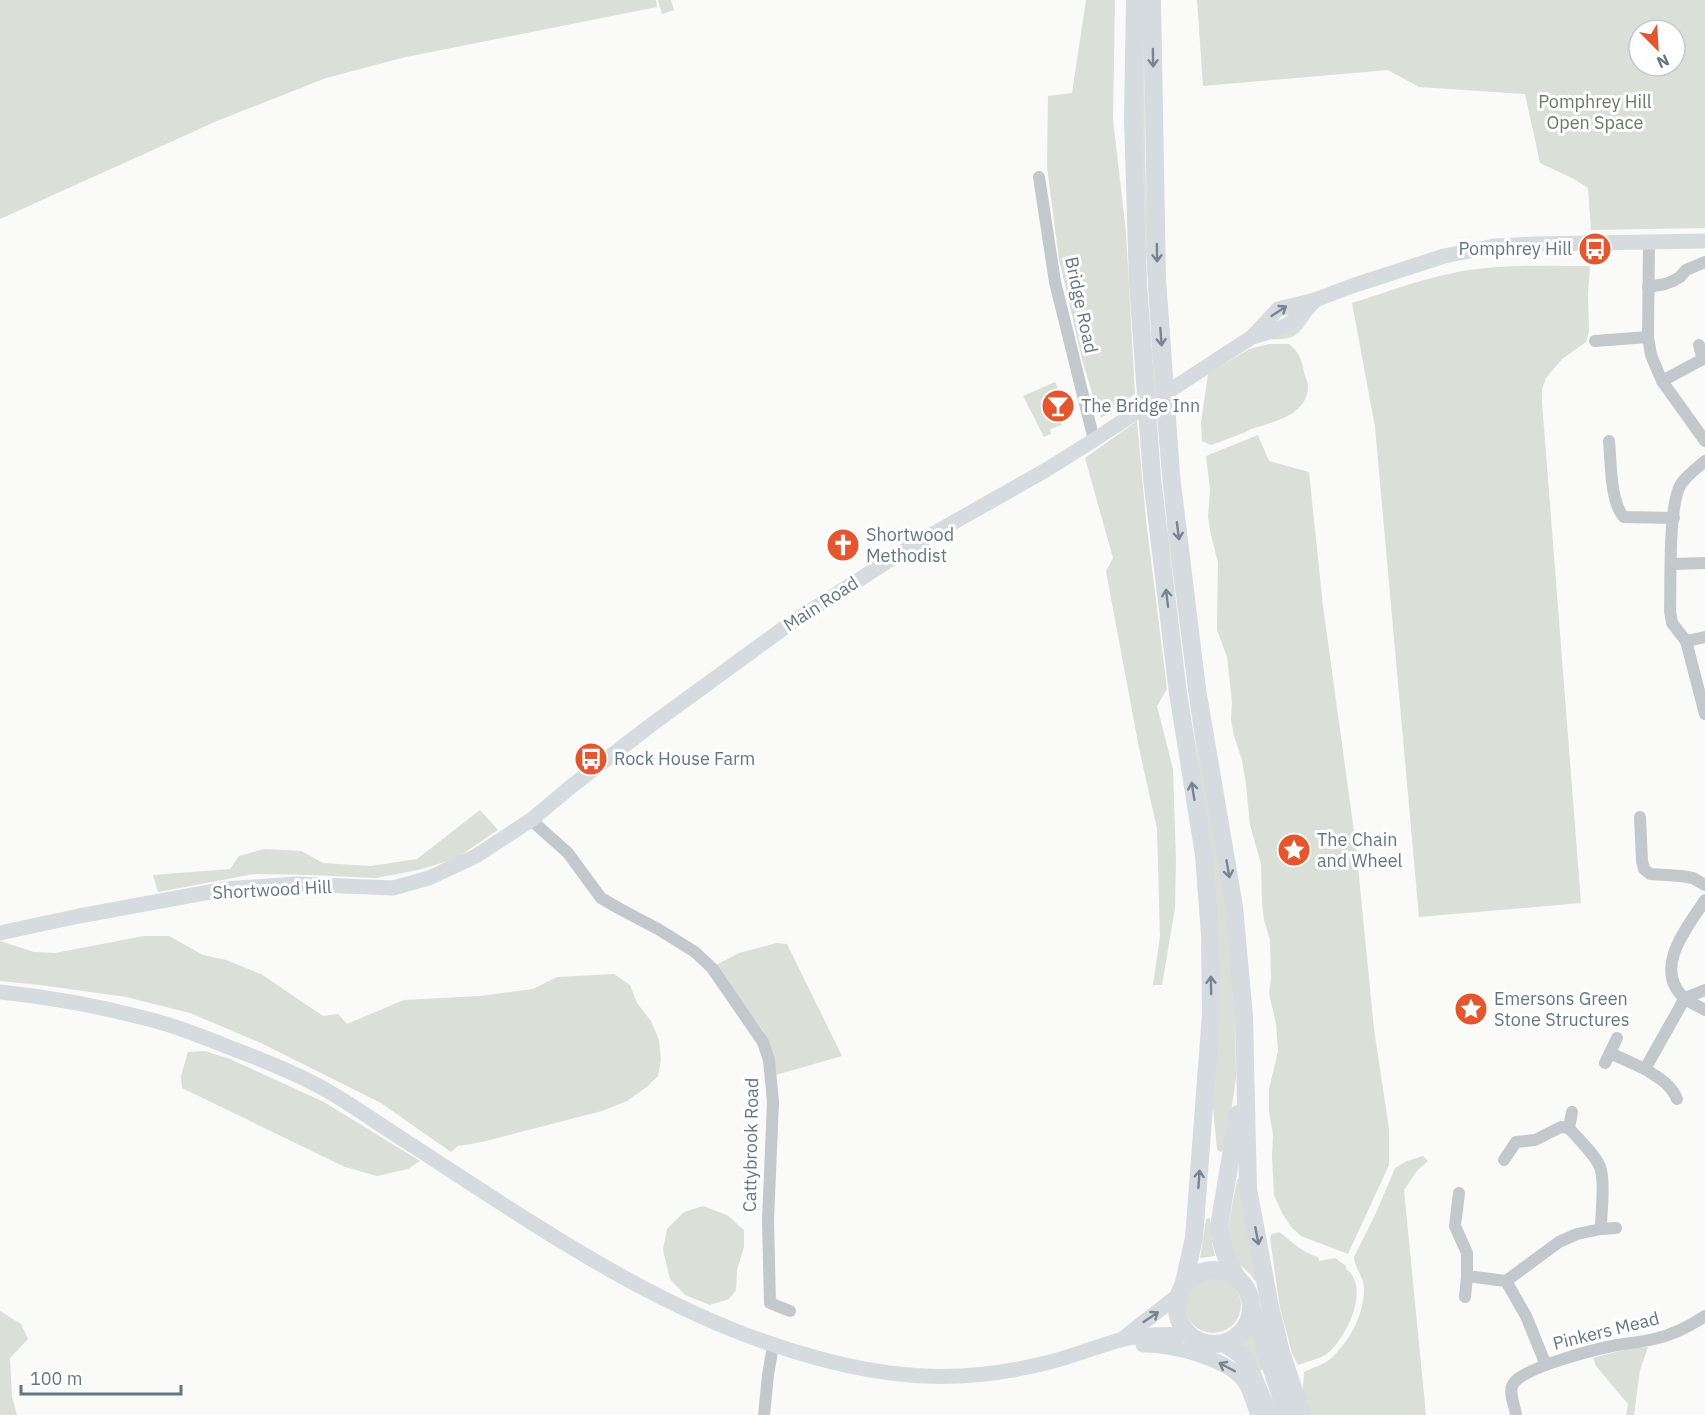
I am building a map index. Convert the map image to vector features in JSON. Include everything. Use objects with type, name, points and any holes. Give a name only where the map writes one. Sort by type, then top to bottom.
[{"type":"highway","points":[[1135,0],[1133,119],[1138,284],[1152,478],[1178,693],[1204,855],[1210,934],[1211,1014],[1194,1238],[1178,1302],[1178,1317],[1185,1330],[1191,1335],[1206,1343],[1224,1343],[1233,1339],[1246,1327],[1252,1309]]},
{"type":"highway","points":[[1152,0],[1157,279],[1171,475],[1197,689],[1234,907],[1244,1016],[1248,1189],[1270,1307],[1281,1352],[1302,1415]]},
{"type":"highway","points":[[1245,1074],[1219,1226],[1220,1239],[1225,1256],[1236,1276],[1248,1290],[1252,1309],[1287,1415]]},
{"type":"highway","points":[[1181,1291],[1195,1275],[1211,1269],[1236,1276]]},
{"type":"highway","points":[[1224,1343],[1247,1362],[1269,1415]]},
{"type":"main road","points":[[1649,241],[1705,241]]},
{"type":"main road","name":"Main Road","points":[[531,820],[651,725],[788,625],[910,547],[1046,470],[1252,337],[1287,326],[1315,300],[1444,256],[1494,246],[1649,241]]},
{"type":"main road","name":"Shortwood Hill","points":[[0,933],[226,889],[296,884],[393,888],[429,878],[476,856],[531,820]]},
{"type":"main road","points":[[0,992],[51,998],[141,1017],[195,1034],[273,1064],[325,1089],[569,1247],[642,1288],[773,1346],[865,1370],[909,1376],[947,1377],[1018,1370],[1050,1363],[1123,1339],[1191,1335]]},
{"type":"main road","points":[[1123,1339],[1181,1291]]},
{"type":"main road","points":[[1078,1354],[1133,1346],[1158,1345],[1188,1351],[1236,1371],[1246,1383],[1258,1415]]},
{"type":"street","name":"Bridge Road","points":[[1039,177],[1055,282],[1097,438]]},
{"type":"street","points":[[1649,241],[1647,287],[1648,337],[1651,355],[1662,381],[1705,441]]},
{"type":"street","points":[[1647,287],[1673,281],[1686,270],[1705,262]]},
{"type":"street","points":[[1595,341],[1648,337]]},
{"type":"street","points":[[1662,381],[1704,360],[1700,345]]},
{"type":"street","points":[[1609,441],[1615,500],[1620,513],[1624,516],[1674,518]]},
{"type":"street","points":[[1705,461],[1681,485],[1675,506],[1670,611],[1672,622],[1686,641],[1705,714]]},
{"type":"street","points":[[1671,564],[1705,563]]},
{"type":"street","points":[[1686,641],[1705,637]]},
{"type":"street","points":[[1640,818],[1644,869],[1650,874],[1693,878],[1705,885]]},
{"type":"street","name":"Cattybrook Road","points":[[531,820],[568,853],[601,898],[677,940],[695,952],[712,968],[763,1042],[769,1060],[773,1102],[768,1220],[770,1303],[790,1311]]},
{"type":"street","points":[[1705,900],[1677,946],[1670,969],[1676,987],[1685,998],[1705,1010]]},
{"type":"street","points":[[1645,1069],[1685,998],[1705,990]]},
{"type":"street","points":[[1617,1038],[1607,1058],[1645,1069],[1665,1082],[1673,1090],[1677,1099]]},
{"type":"street","points":[[1569,1128],[1572,1112]]},
{"type":"street","points":[[1504,1160],[1514,1136],[1535,1140],[1561,1127],[1569,1128],[1601,1168],[1601,1229]]},
{"type":"street","points":[[1458,1193],[1455,1226],[1467,1253],[1465,1297]]},
{"type":"street","points":[[1467,1276],[1506,1281],[1559,1242],[1577,1234],[1616,1228]]},
{"type":"street","points":[[1506,1281],[1526,1316],[1546,1365]]},
{"type":"street","name":"Pinkers Mead","points":[[1516,1415],[1510,1390],[1514,1382],[1524,1375],[1582,1353],[1654,1339],[1680,1330],[1705,1316]]},
{"type":"street","points":[[764,1415],[773,1346]]},
{"type":"green space","points":[[0,0],[656,0],[657,7],[406,57],[326,78],[217,121],[0,219]]},
{"type":"green space","points":[[658,0],[671,0],[674,10],[662,14]]},
{"type":"green space","points":[[1086,0],[1115,0],[1113,119],[1126,232],[1135,394],[1101,418],[1083,363],[1059,259],[1047,167],[1048,96],[1072,93]]},
{"type":"green space","points":[[1144,0],[1145,158],[1149,255],[1227,918],[1235,1005],[1236,1078],[1228,1132],[1222,1152],[1217,1149],[1213,1108],[1214,1054],[1208,838],[1168,536],[1154,385],[1146,252],[1140,75]]},
{"type":"green space","name":"Pomphrey Hill Open Space","points":[[1197,0],[1705,0],[1705,228],[1591,230],[1588,188],[1540,163],[1525,94],[1419,87],[1388,70],[1203,86]]},
{"type":"green space","points":[[1514,266],[1590,266],[1589,332],[1586,342],[1562,359],[1546,378],[1542,389],[1581,903],[1419,917],[1375,427],[1352,303],[1424,280],[1469,270]]},
{"type":"green space","points":[[1323,304],[1297,334],[1282,339],[1270,339]]},
{"type":"green space","points":[[1269,344],[1289,344],[1300,356],[1308,386],[1302,404],[1287,416],[1214,444],[1202,441],[1201,423],[1208,374],[1249,349]]},
{"type":"green space","points":[[1055,382],[1058,388],[1049,392],[1062,425],[1050,429],[1051,434],[1044,437],[1023,396]]},
{"type":"green space","points":[[1137,421],[1146,520],[1167,689],[1157,706],[1173,769],[1175,908],[1162,985],[1153,985],[1160,936],[1157,829],[1139,748],[1106,571],[1113,558],[1085,458]]},
{"type":"green space","points":[[1258,435],[1269,461],[1309,472],[1323,606],[1356,846],[1374,1029],[1389,1129],[1389,1165],[1348,1254],[1301,1236],[1291,1227],[1274,1195],[1273,1135],[1269,1112],[1269,1089],[1278,1051],[1276,1024],[1269,993],[1270,940],[1262,904],[1261,864],[1250,825],[1242,760],[1231,720],[1232,702],[1227,657],[1217,630],[1218,563],[1208,517],[1210,489],[1206,456]]},
{"type":"green space","points":[[480,810],[498,830],[455,859],[418,870],[376,878],[254,874],[158,892],[153,875],[230,869],[239,856],[264,849],[301,851],[323,863],[371,866],[417,859]]},
{"type":"green space","points":[[144,936],[169,936],[203,955],[226,960],[261,974],[323,1016],[338,1014],[347,1024],[404,1000],[480,996],[533,989],[557,977],[614,974],[630,985],[637,1003],[651,1021],[659,1040],[661,1060],[658,1076],[627,1101],[602,1111],[458,1146],[451,1152],[381,1103],[261,1043],[190,1013],[126,997],[0,981],[0,941],[34,952],[55,953]]},
{"type":"green space","points":[[777,943],[787,944],[842,1056],[776,1075],[763,1031],[716,965],[739,953]]},
{"type":"green space","points":[[205,1051],[230,1059],[324,1102],[420,1161],[408,1169],[377,1176],[345,1167],[182,1088],[181,1076],[188,1052]]},
{"type":"green space","points":[[1423,1156],[1428,1161],[1417,1171],[1404,1190],[1426,1415],[1308,1415],[1300,1391],[1303,1388],[1304,1372],[1326,1362],[1336,1353],[1349,1337],[1361,1309],[1364,1285],[1354,1257],[1395,1168]]},
{"type":"green space","points":[[1240,1178],[1260,1278],[1255,1281],[1235,1260],[1227,1232],[1237,1180]]},
{"type":"green space","points":[[703,1206],[727,1215],[744,1230],[744,1247],[737,1270],[736,1290],[729,1299],[710,1305],[685,1295],[670,1279],[663,1250],[667,1229],[684,1212]]},
{"type":"green space","points":[[1210,1218],[1215,1256],[1200,1258],[1206,1219]]},
{"type":"green space","points":[[1279,1232],[1302,1250],[1318,1257],[1319,1261],[1335,1258],[1346,1266],[1353,1277],[1356,1288],[1353,1314],[1340,1339],[1325,1355],[1298,1365],[1292,1353],[1280,1308],[1270,1238],[1272,1234]]},
{"type":"green space","points":[[1207,1277],[1219,1277],[1229,1281],[1237,1289],[1241,1305],[1237,1321],[1229,1329],[1219,1333],[1207,1333],[1197,1329],[1189,1321],[1185,1311],[1185,1299],[1189,1289],[1197,1281]]},
{"type":"green space","points":[[0,1311],[21,1324],[28,1339],[10,1358],[12,1397],[17,1415],[0,1415]]},
{"type":"green space","points":[[1252,1332],[1265,1369],[1259,1371],[1251,1354],[1241,1343]]},
{"type":"green space","points":[[1648,1347],[1640,1370],[1634,1415],[1626,1415],[1628,1404],[1596,1366],[1593,1358],[1631,1348]]},
{"type":"place","name":"Pomphrey Hill","points":[[1595,249]]},
{"type":"place","name":"The Bridge Inn","points":[[1058,406]]},
{"type":"place","name":"Shortwood Methodist","points":[[843,545]]},
{"type":"place","name":"Rock House Farm","points":[[591,759]]},
{"type":"place","name":"The Chain and Wheel","points":[[1294,850]]},
{"type":"place","name":"Emersons Green Stone Structures","points":[[1471,1009]]}]
